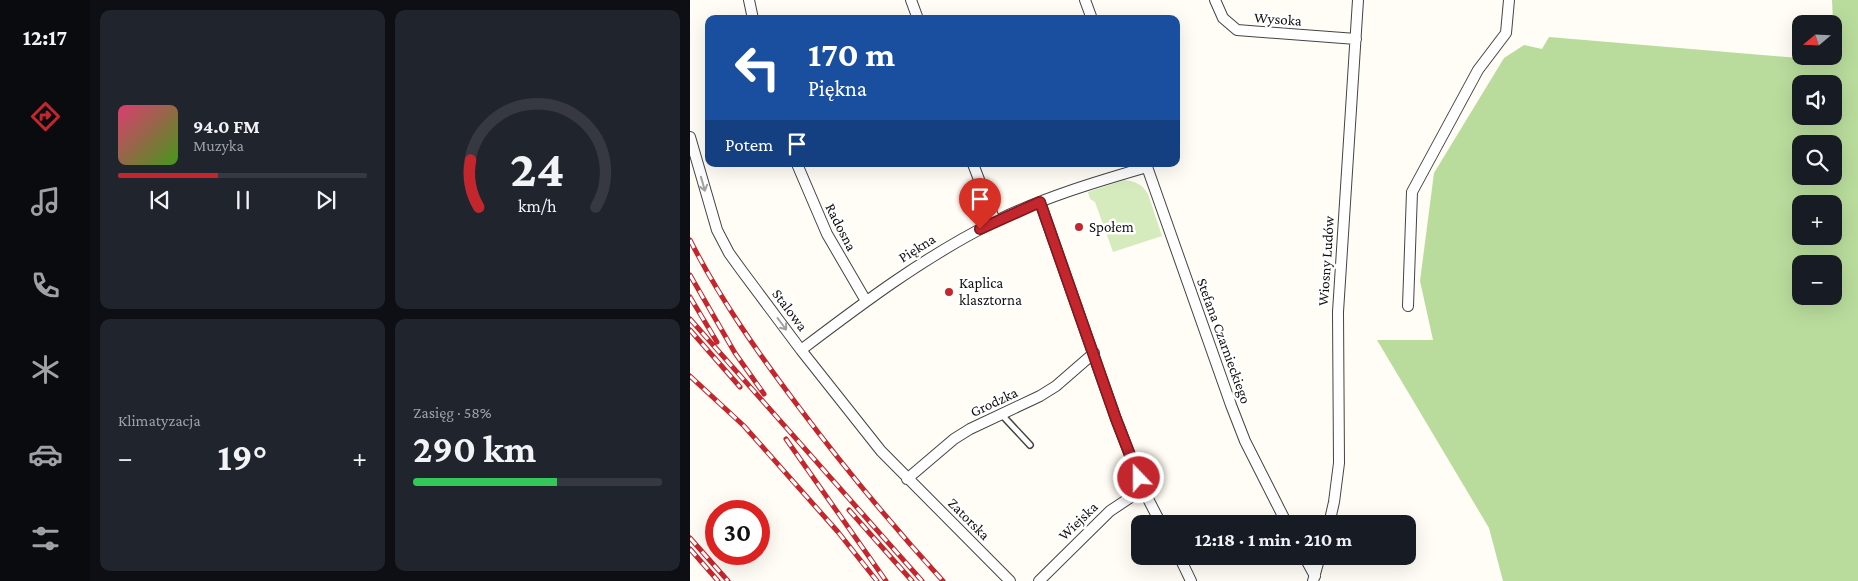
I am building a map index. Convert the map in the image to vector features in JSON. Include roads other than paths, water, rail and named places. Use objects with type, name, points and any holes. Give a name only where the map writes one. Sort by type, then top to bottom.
[{"type":"street","points":[[749,0],[752,15]]},
{"type":"street","points":[[911,0],[917,15]]},
{"type":"street","points":[[1084,0],[1090,15]]},
{"type":"street","name":"Wysoka","points":[[1215,0],[1223,18],[1237,30],[1356,40]]},
{"type":"street","name":"Wiosny Ludów","points":[[1331,515],[1339,462],[1338,312],[1358,0]]},
{"type":"street","points":[[1408,306],[1412,192],[1478,70],[1506,33],[1509,0]]},
{"type":"street","name":"Stalowa","points":[[690,137],[709,207],[723,243],[801,350],[875,444],[907,479]]},
{"type":"street","name":"Radosna","points":[[798,167],[827,234],[866,301]]},
{"type":"street","points":[[974,167],[995,221]]},
{"type":"street","name":"Piękna","points":[[801,350],[925,260],[995,221],[1093,182],[1141,167]]},
{"type":"street","name":"Stefana Czarnieckiego","points":[[1148,167],[1231,405],[1245,441],[1282,515]]},
{"type":"street","points":[[1040,202],[1116,419],[1143,489],[1156,515]]},
{"type":"street","name":"Grodzka","points":[[907,479],[954,439],[1056,386],[1094,353]]},
{"type":"street","name":"Zatorska","points":[[907,479],[1010,581]]},
{"type":"street","name":"Wiejska","points":[[1039,581],[1110,511],[1143,489]]},
{"type":"street","points":[[1183,565],[1191,581]]},
{"type":"street","points":[[1308,565],[1314,579]]},
{"type":"street","points":[[1314,579],[1318,565]]},
{"type":"lane","points":[[1002,415],[1030,445]]},
{"type":"railway","points":[[690,240],[727,304],[783,386],[868,495],[943,581]]},
{"type":"railway","points":[[690,275],[735,353],[764,394]]},
{"type":"railway","points":[[690,297],[717,342]]},
{"type":"railway","points":[[690,319],[922,581]]},
{"type":"railway","points":[[690,330],[740,387]]},
{"type":"railway","points":[[690,376],[744,426],[838,532],[877,581]]},
{"type":"railway","points":[[786,439],[886,581]]},
{"type":"railway","points":[[849,510],[912,581]]},
{"type":"railway","points":[[690,538],[728,581]]},
{"type":"railway","points":[[690,549],[718,581]]},
{"type":"place","name":"Społem","points":[[1079,227]]},
{"type":"place","name":"Kaplica klasztorna","points":[[949,292]]}]
